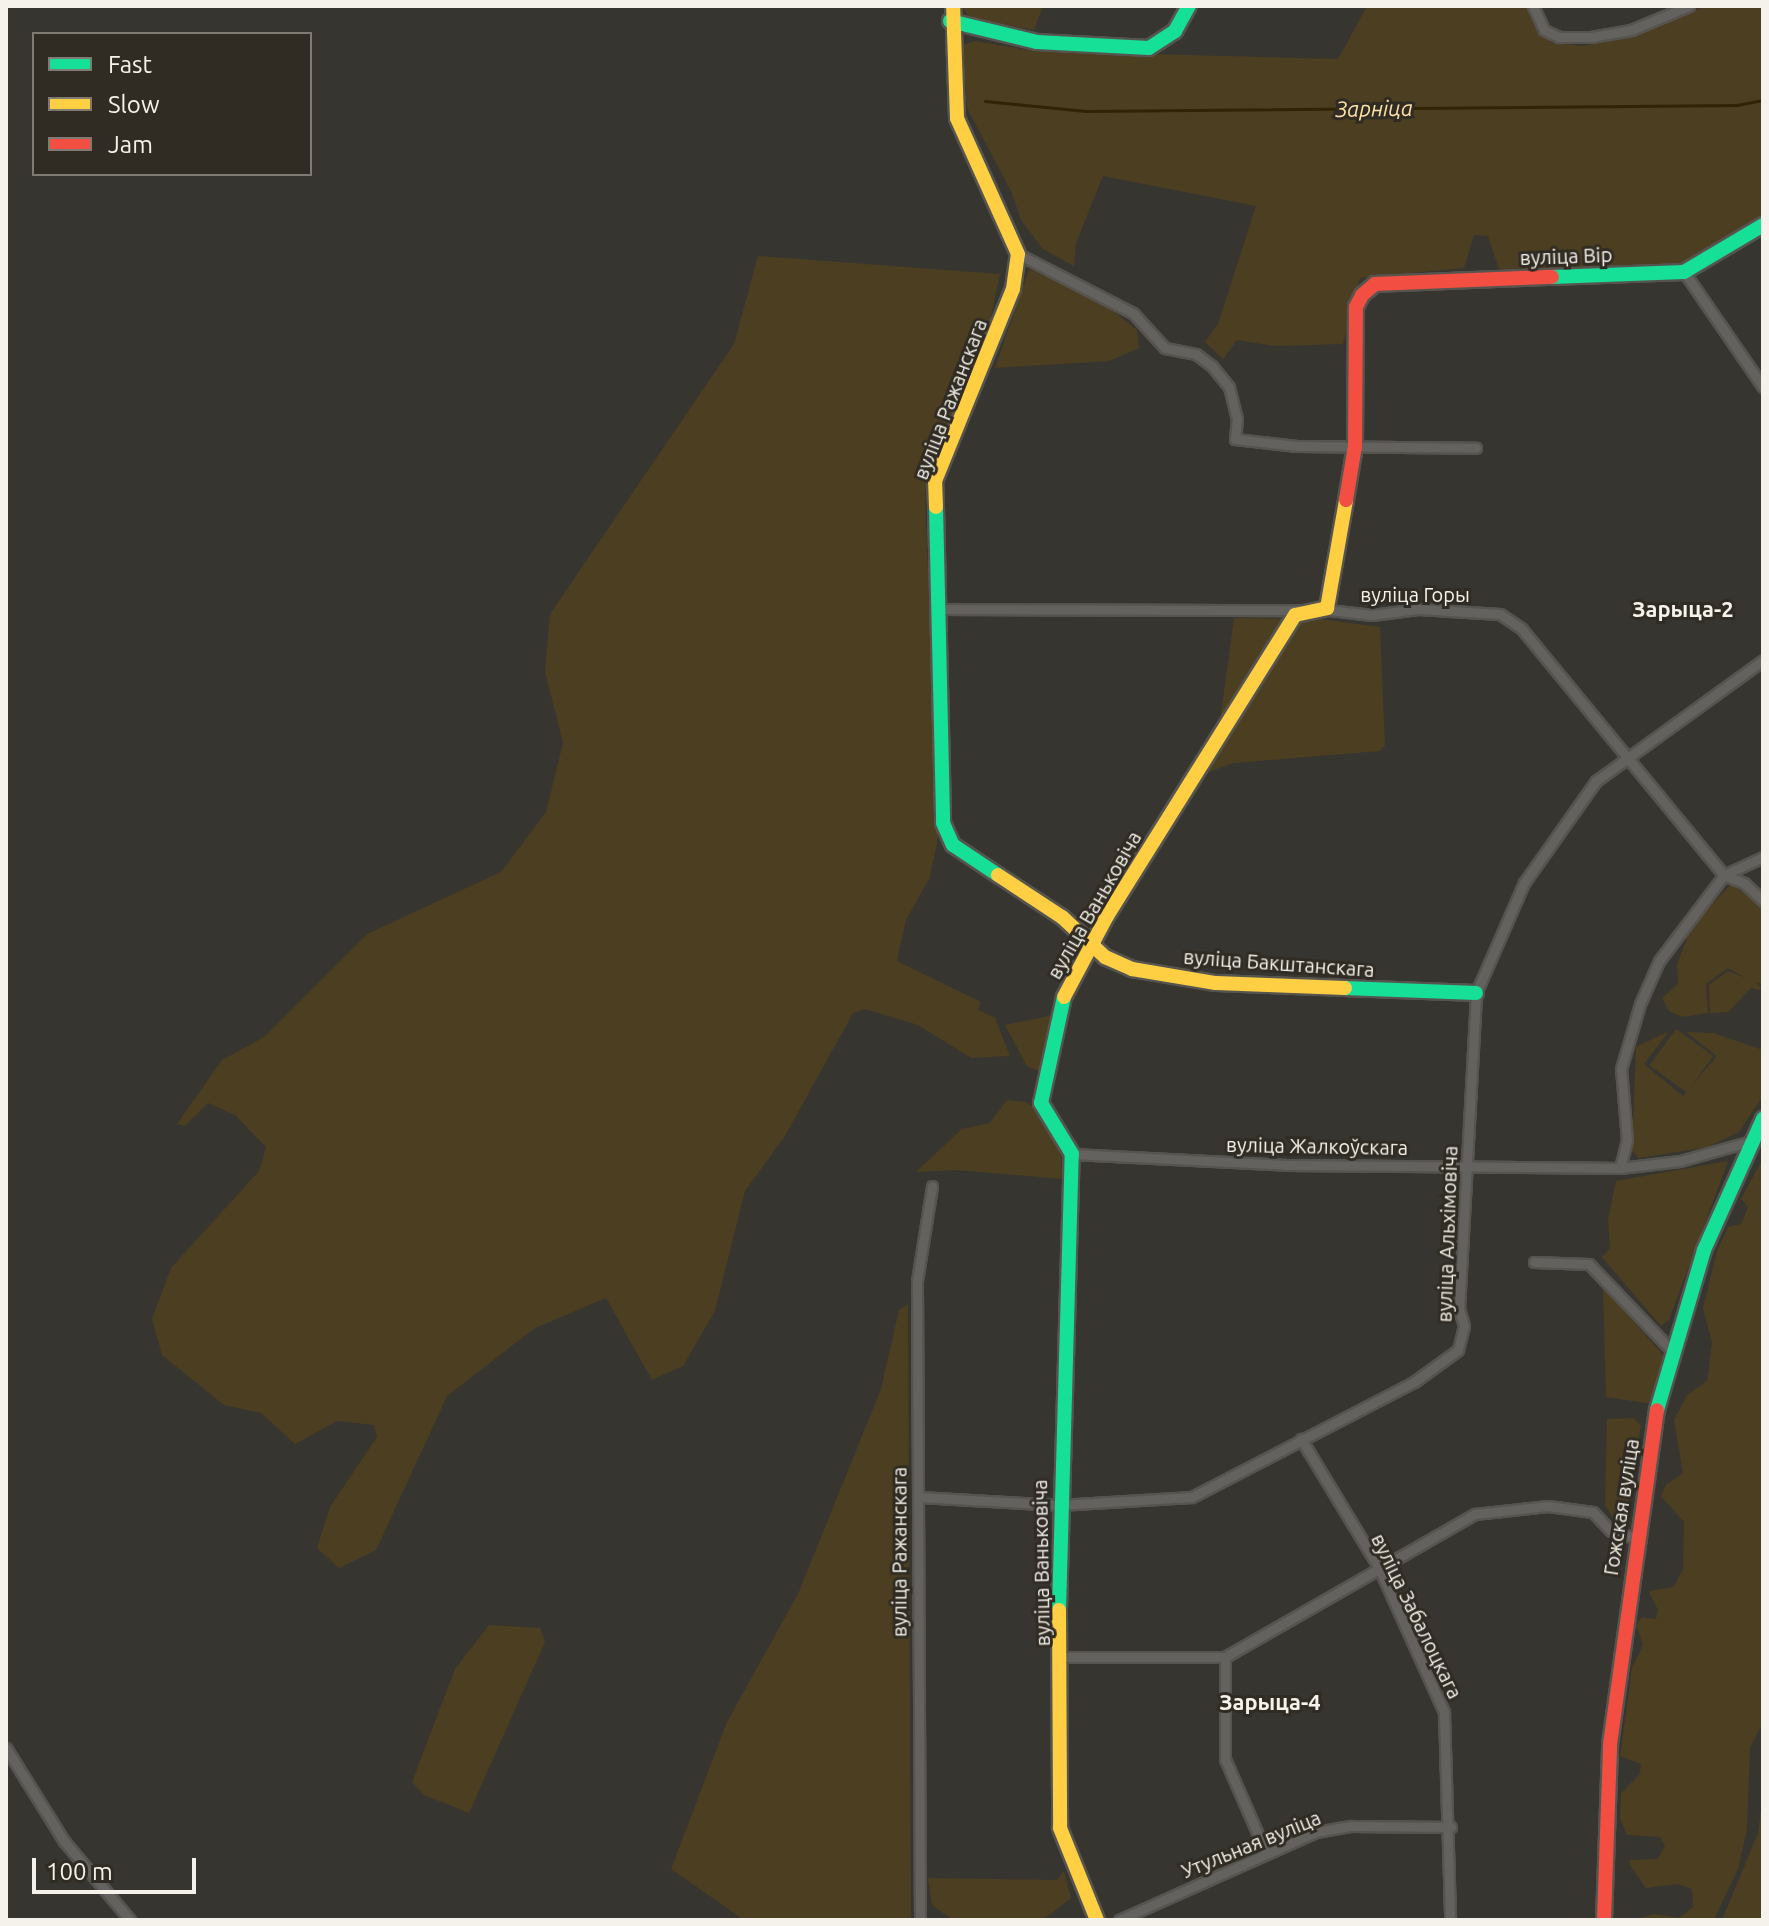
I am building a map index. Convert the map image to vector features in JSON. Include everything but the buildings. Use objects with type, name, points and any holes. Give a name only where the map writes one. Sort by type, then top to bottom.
[{"type":"street","points":[[953,6],[950,21],[964,142],[997,200],[1018,254],[1133,313],[1165,348],[1196,354],[1212,366],[1229,387],[1237,419],[1235,439],[1355,446],[1476,448]]},
{"type":"street","points":[[950,21],[1037,42],[1149,48],[1175,31],[1189,6]]},
{"type":"street","points":[[1533,6],[1544,30],[1559,37],[1591,37],[1631,30],[1689,6]]},
{"type":"street","name":"вуліца Вір","points":[[1355,446],[1356,307],[1362,295],[1375,284],[1684,272],[1763,225]]},
{"type":"street","name":"вуліца Ражанскага","points":[[943,823],[935,481],[1013,289],[1018,254]]},
{"type":"street","points":[[1684,272],[1763,387]]},
{"type":"street","points":[[1327,608],[1355,446]]},
{"type":"street","name":"вуліца Горы","points":[[936,609],[1327,608],[1372,615],[1418,609],[1500,614],[1521,628],[1724,875],[1744,883],[1763,901]]},
{"type":"street","name":"вуліца Ваньковіча","points":[[1097,1920],[1060,1828],[1062,1657],[1059,1505],[1072,1154],[1041,1103],[1065,995],[1094,947],[1107,916],[1295,615],[1327,608]]},
{"type":"street","name":"вуліца Альхімовіча","points":[[919,1497],[1059,1505],[1192,1497],[1414,1382],[1458,1350],[1464,1326],[1459,1309],[1476,993],[1524,883],[1596,781],[1626,756],[1763,660]]},
{"type":"street","name":"вуліца Бакштанскага","points":[[943,823],[966,857],[1062,917],[1094,947],[1132,969],[1216,983],[1476,993]]},
{"type":"street","points":[[1620,1168],[1627,1140],[1621,1069],[1640,1004],[1668,948],[1724,875],[1763,857]]},
{"type":"street","name":"Гожская вуліца","points":[[1604,1920],[1610,1744],[1635,1538],[1672,1351],[1704,1250],[1763,1119]]},
{"type":"street","name":"вуліца Жалкоўскага","points":[[1072,1154],[1256,1164],[1620,1168],[1680,1161],[1751,1141]]},
{"type":"street","name":"вуліца Ражанскага","points":[[920,1920],[917,1281],[932,1186]]},
{"type":"street","points":[[1534,1262],[1589,1264],[1672,1351]]},
{"type":"street","name":"вуліца Забалоцкага","points":[[1301,1439],[1379,1568],[1444,1712],[1451,1827],[1450,1920]]},
{"type":"street","points":[[1062,1657],[1225,1657],[1475,1514],[1548,1506],[1593,1512],[1611,1531],[1635,1538]]},
{"type":"street","points":[[1225,1657],[1225,1759],[1266,1853]]},
{"type":"street","points":[[6,1748],[64,1841],[130,1920]]},
{"type":"street","name":"Утульная вуліца","points":[[1119,1920],[1316,1832],[1351,1826],[1451,1827]]},
{"type":"shaded area","points":[[962,6],[1043,6],[1034,30],[969,18]]},
{"type":"shaded area","points":[[1367,6],[1525,6],[1550,42],[1582,46],[1625,38],[1706,6],[1763,6],[1763,215],[1680,267],[1499,269],[1488,236],[1474,235],[1464,268],[1360,278],[1343,344],[1274,346],[1237,340],[1223,359],[1205,342],[1218,324],[1256,206],[1103,176],[1076,243],[1074,266],[1043,249],[1021,220],[1011,191],[967,108],[962,45],[975,41],[1034,51],[1338,59]]},
{"type":"shaded area","points":[[758,256],[1000,274],[990,322],[925,491],[938,838],[930,877],[906,920],[897,961],[981,1002],[978,1010],[995,1018],[1010,1056],[971,1058],[918,1025],[865,1009],[853,1013],[785,1136],[745,1191],[715,1311],[683,1366],[652,1380],[606,1298],[535,1328],[447,1396],[376,1550],[339,1568],[317,1548],[330,1507],[377,1437],[374,1425],[337,1421],[295,1444],[261,1413],[224,1405],[162,1355],[152,1319],[171,1268],[259,1171],[266,1147],[235,1115],[208,1103],[185,1126],[177,1124],[222,1060],[264,1037],[367,934],[501,872],[546,812],[563,743],[545,672],[550,614],[734,344]]},
{"type":"shaded area","points":[[1029,269],[1102,302],[1137,330],[1139,348],[1109,361],[995,368]]},
{"type":"shaded area","points":[[1305,617],[1380,627],[1385,745],[1380,751],[1233,763],[1206,773]]},
{"type":"shaded area","points":[[1234,618],[1282,619],[1285,623],[1197,759],[1220,721]]},
{"type":"shaded area","points":[[1731,884],[1763,907],[1763,983],[1757,983],[1763,991],[1751,988],[1728,1012],[1710,1013],[1709,985],[1728,971],[1746,978],[1728,968],[1706,984],[1708,1013],[1682,1017],[1669,1011],[1662,998],[1678,984],[1677,965],[1691,927]]},
{"type":"shaded area","points":[[1054,1015],[1039,1071],[1027,1066],[1005,1025]]},
{"type":"shaded area","points":[[1676,1029],[1713,1056],[1687,1092],[1650,1065]]},
{"type":"shaded area","points":[[1669,1031],[1644,1064],[1683,1096],[1717,1056],[1686,1032],[1713,1033],[1763,1050],[1763,1096],[1739,1132],[1708,1147],[1639,1158],[1632,1151],[1636,1047]]},
{"type":"shaded area","points":[[1007,1100],[1026,1102],[1042,1113],[1061,1150],[1062,1179],[956,1170],[916,1172],[962,1129],[990,1123]]},
{"type":"shaded area","points":[[1763,1158],[1763,1722],[1750,1748],[1747,1829],[1738,1869],[1714,1920],[1632,1920],[1654,1914],[1679,1918],[1693,1907],[1692,1889],[1677,1884],[1646,1888],[1630,1865],[1630,1860],[1658,1859],[1665,1846],[1660,1837],[1627,1835],[1620,1818],[1621,1793],[1640,1774],[1641,1764],[1620,1756],[1632,1668],[1643,1645],[1636,1625],[1642,1617],[1656,1619],[1658,1610],[1649,1591],[1673,1587],[1683,1570],[1684,1522],[1661,1496],[1666,1485],[1683,1473],[1674,1420],[1687,1395],[1707,1381],[1712,1343],[1703,1308],[1717,1251],[1728,1227],[1741,1224],[1748,1207],[1741,1199]]},
{"type":"shaded area","points":[[1728,1161],[1669,1320],[1661,1326],[1602,1257],[1610,1249],[1608,1220],[1616,1181]]},
{"type":"shaded area","points":[[1603,1287],[1664,1356],[1653,1404],[1606,1397]]},
{"type":"shaded area","points":[[908,1304],[911,1920],[744,1920],[671,1869],[727,1722],[798,1594],[881,1389],[899,1310]]},
{"type":"shaded area","points":[[1634,1418],[1641,1426],[1624,1524],[1615,1521],[1605,1505],[1607,1419]]},
{"type":"shaded area","points":[[489,1625],[540,1628],[545,1642],[469,1813],[424,1795],[412,1782],[455,1669]]},
{"type":"shaded area","points":[[1763,1794],[1763,1920],[1722,1920],[1758,1833]]},
{"type":"shaded area","points":[[1064,1871],[1071,1898],[1043,1920],[950,1918],[932,1905],[928,1878],[1057,1880]]},
{"type":"waterway","name":"Зарніца","points":[[985,101],[1086,111],[1737,105],[1763,100]]},
{"type":"traffic: fast","points":[[950,21],[1037,42],[1149,48],[1175,31],[1189,6]]},
{"type":"traffic: fast","points":[[1552,277],[1684,272],[1763,225]]},
{"type":"traffic: fast","points":[[936,507],[943,823],[953,845],[998,875]]},
{"type":"traffic: fast","points":[[1345,988],[1476,993]]},
{"type":"traffic: fast","points":[[1059,1610],[1072,1154],[1041,1103],[1064,997]]},
{"type":"traffic: fast","points":[[1657,1410],[1704,1250],[1763,1119]]},
{"type":"traffic: slow","points":[[936,507],[935,481],[1013,289],[1018,254],[957,118],[953,6]]},
{"type":"traffic: slow","points":[[1064,997],[1107,916],[1295,615],[1327,608],[1346,500]]},
{"type":"traffic: slow","points":[[998,875],[1062,917],[1105,957],[1132,969],[1216,983],[1345,988]]},
{"type":"traffic: slow","points":[[1059,1610],[1060,1828],[1097,1920]]},
{"type":"traffic: jam","points":[[1346,500],[1355,446],[1356,307],[1362,295],[1375,284],[1552,277]]},
{"type":"traffic: jam","points":[[1604,1920],[1610,1744],[1657,1410]]},
{"type":"district","name":"Зарыца-2","points":[[1683,609]]},
{"type":"district","name":"Зарыца-4","points":[[1270,1702]]}]
